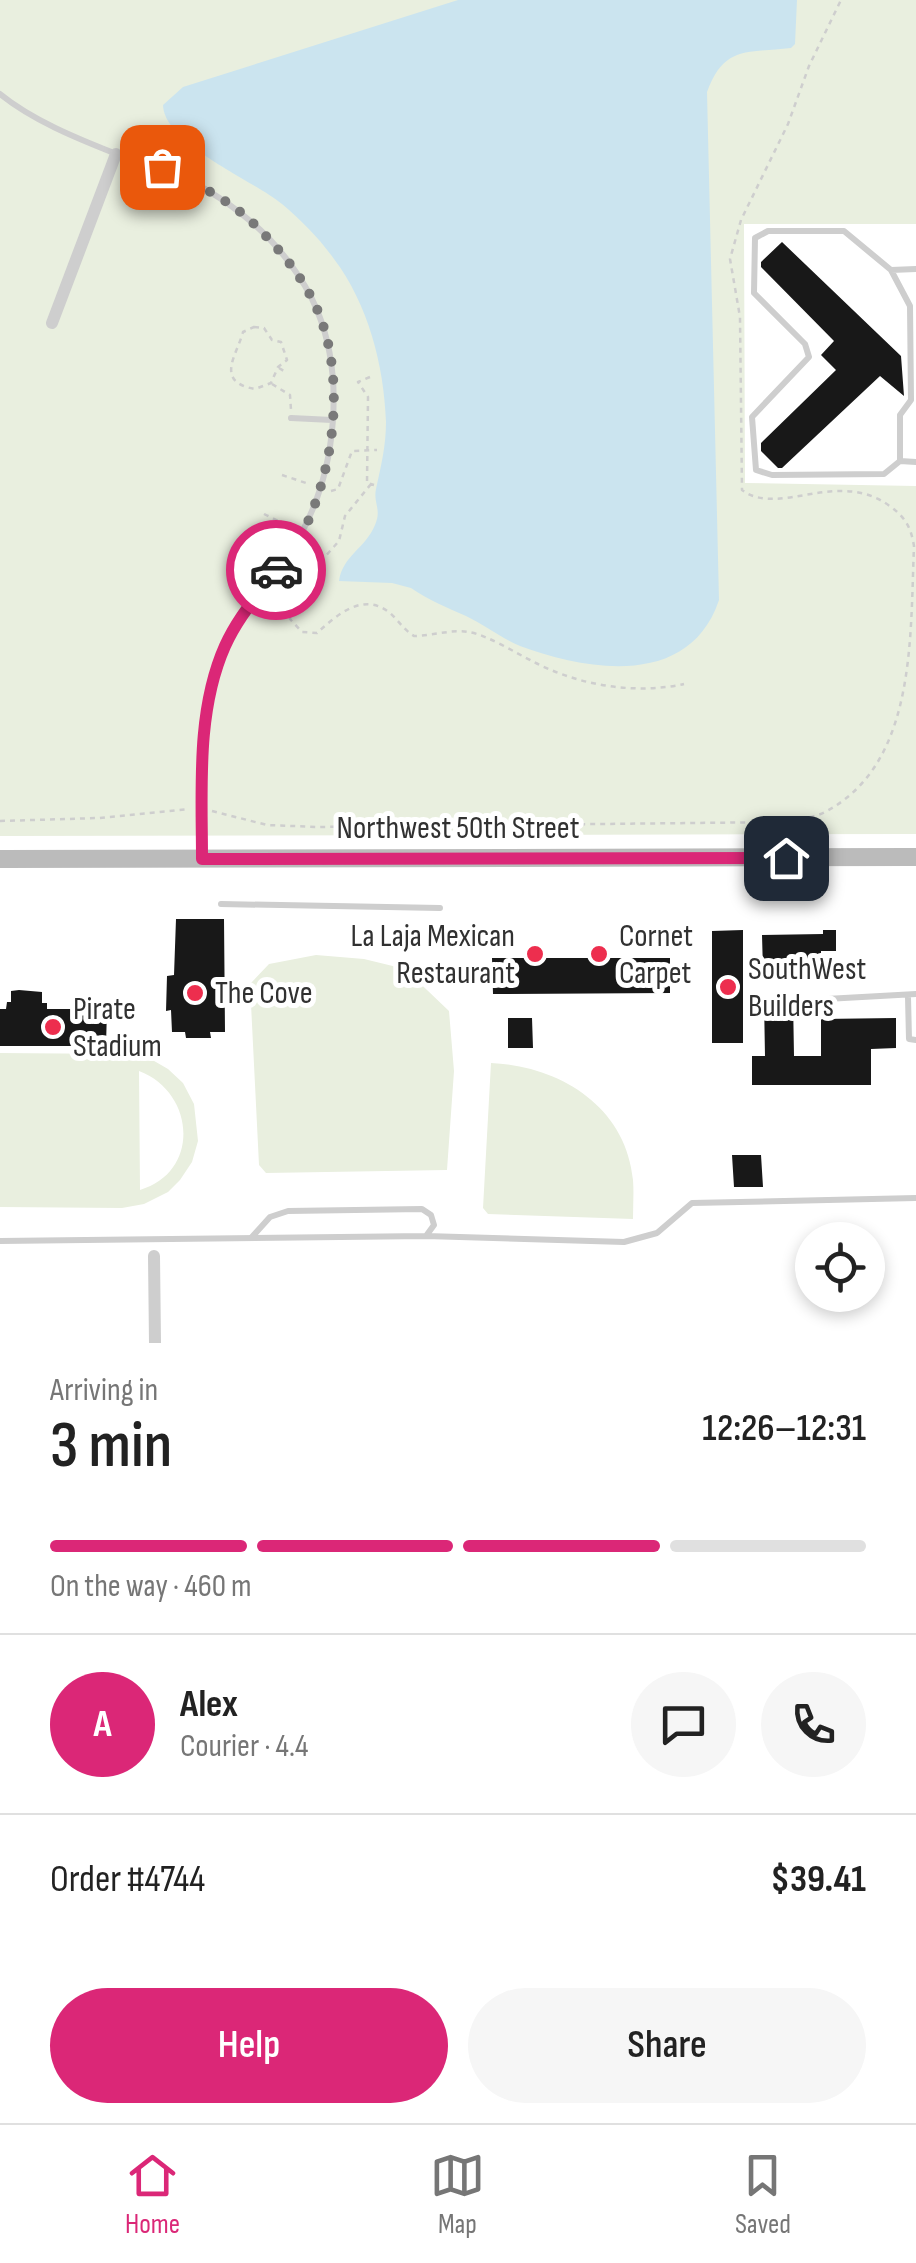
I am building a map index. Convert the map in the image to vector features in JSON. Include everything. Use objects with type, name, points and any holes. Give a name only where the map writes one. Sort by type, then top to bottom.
[{"type":"main road","name":"Northwest 50th Street","points":[[0,860],[916,858]]},
{"type":"street","points":[[52,322],[116,154]]},
{"type":"street","points":[[154,1256],[154,1343]]},
{"type":"lane","points":[[0,94],[45,122],[116,154],[162,167],[213,192],[252,222],[292,267],[317,310],[322,328],[331,364],[332,420],[320,488],[302,533],[243,612],[213,679],[202,748],[202,859]]},
{"type":"lane","points":[[900,462],[900,415],[911,400],[910,306],[891,270],[844,231],[768,231],[755,238],[754,293],[805,344],[809,357],[754,414],[753,466],[762,474],[884,474],[900,462],[916,462]]},
{"type":"lane","points":[[891,270],[916,269]]},
{"type":"lane","points":[[291,418],[332,420]]},
{"type":"lane","points":[[240,548],[270,579]]},
{"type":"lane","points":[[221,904],[440,908]]},
{"type":"lane","points":[[826,999],[912,996],[909,1039],[916,1040]]},
{"type":"lane","points":[[0,1240],[426,1236],[624,1242],[657,1233],[692,1203],[916,1198]]},
{"type":"lane","points":[[251,1238],[270,1217],[288,1212],[412,1208],[432,1215],[434,1225],[426,1236]]},
{"type":"path","points":[[841,0],[809,66],[788,124],[741,220],[730,259],[740,317],[740,474],[742,490],[750,496],[780,498],[829,489],[856,490],[881,500],[912,529],[905,709]]},
{"type":"path","points":[[252,321],[254,327]]},
{"type":"path","points":[[264,328],[272,340],[281,342],[287,360],[278,367],[271,383],[255,389],[236,382],[230,372],[243,332],[264,328]]},
{"type":"path","points":[[278,367],[287,373]]},
{"type":"path","points":[[370,376],[358,382],[368,397],[367,483],[372,484],[345,516],[339,541],[299,586],[290,619],[302,632],[317,633],[338,612],[372,605],[394,616],[414,636],[467,632],[513,648],[531,661],[584,682],[620,688],[684,684]]},
{"type":"path","points":[[271,383],[290,395],[291,418]]},
{"type":"path","points":[[369,411],[377,411]]},
{"type":"path","points":[[368,450],[377,450]]},
{"type":"path","points":[[264,514],[302,533]]},
{"type":"path","points":[[212,811],[267,825],[318,827],[788,822],[823,814],[854,794],[892,750]]},
{"type":"path","points":[[0,821],[99,818],[187,809]]},
{"type":"green space","points":[[0,0],[916,0],[916,224],[744,224],[745,483],[916,486],[916,834],[0,836]]},
{"type":"green space","points":[[316,955],[364,959],[405,969],[449,1011],[454,1071],[447,1170],[266,1173],[259,1165],[250,984],[269,964]]},
{"type":"green space","points":[[0,1053],[127,1054],[149,1058],[183,1083],[194,1104],[198,1141],[192,1162],[168,1192],[144,1204],[122,1208],[0,1207]],"holes":[[[139,1071],[158,1081],[180,1113],[181,1150],[160,1181],[140,1190]]]},
{"type":"green space","points":[[491,1063],[541,1072],[585,1095],[603,1111],[628,1154],[633,1219],[488,1214],[483,1208]]},
{"type":"water","points":[[458,0],[797,0],[795,44],[791,48],[739,54],[721,66],[707,92],[719,600],[705,628],[686,648],[662,660],[606,666],[547,655],[513,643],[411,588],[392,583],[339,581],[345,565],[371,533],[377,519],[375,494],[385,439],[382,379],[365,315],[346,277],[303,223],[269,194],[193,147],[167,119],[163,105],[183,87]]},
{"type":"building","points":[[782,242],[901,356],[904,396],[880,376],[778,468],[761,451],[761,443],[836,370],[821,355],[834,341],[761,267],[761,262]]},
{"type":"building","name":"The Cove","points":[[176,919],[224,919],[225,1032],[210,1032],[211,1038],[186,1038],[185,1032],[172,1032],[171,1010],[166,1011],[167,976],[174,975]]},
{"type":"building","name":"SouthWest Builders","points":[[743,930],[743,1043],[712,1043],[712,931]]},
{"type":"building","points":[[823,930],[836,930],[836,951],[821,951],[821,970],[763,971],[762,935],[823,934]]},
{"type":"building","points":[[492,958],[670,958],[670,993],[493,994]]},
{"type":"building","name":"Pirate Stadium","points":[[11,991],[42,992],[42,1003],[47,1003],[47,1009],[107,1009],[106,1046],[0,1046],[0,1009],[6,1009],[7,1002],[11,1002]]},
{"type":"building","points":[[793,999],[794,1056],[821,1056],[821,1019],[896,1018],[896,1048],[871,1049],[871,1085],[752,1085],[752,1056],[765,1056],[764,1000]]},
{"type":"building","points":[[508,1018],[532,1018],[533,1048],[508,1048]]},
{"type":"building","points":[[732,1155],[761,1155],[763,1187],[734,1187]]},
{"type":"way so far","points":[[162,167],[213,192],[252,222],[292,267],[317,310],[331,364],[328,454],[320,488],[302,533],[276,570]]},
{"type":"place","name":"La Laja Mexican Restaurant","points":[[535,954]]},
{"type":"place","name":"Cornet Carpet","points":[[599,954]]},
{"type":"place","name":"SouthWest Builders","points":[[728,987]]},
{"type":"place","name":"The Cove","points":[[195,993]]},
{"type":"place","name":"Pirate Stadium","points":[[53,1027]]},
{"type":"route","points":[[276,570],[243,612],[213,679],[202,748],[202,859],[786,858]]}]
